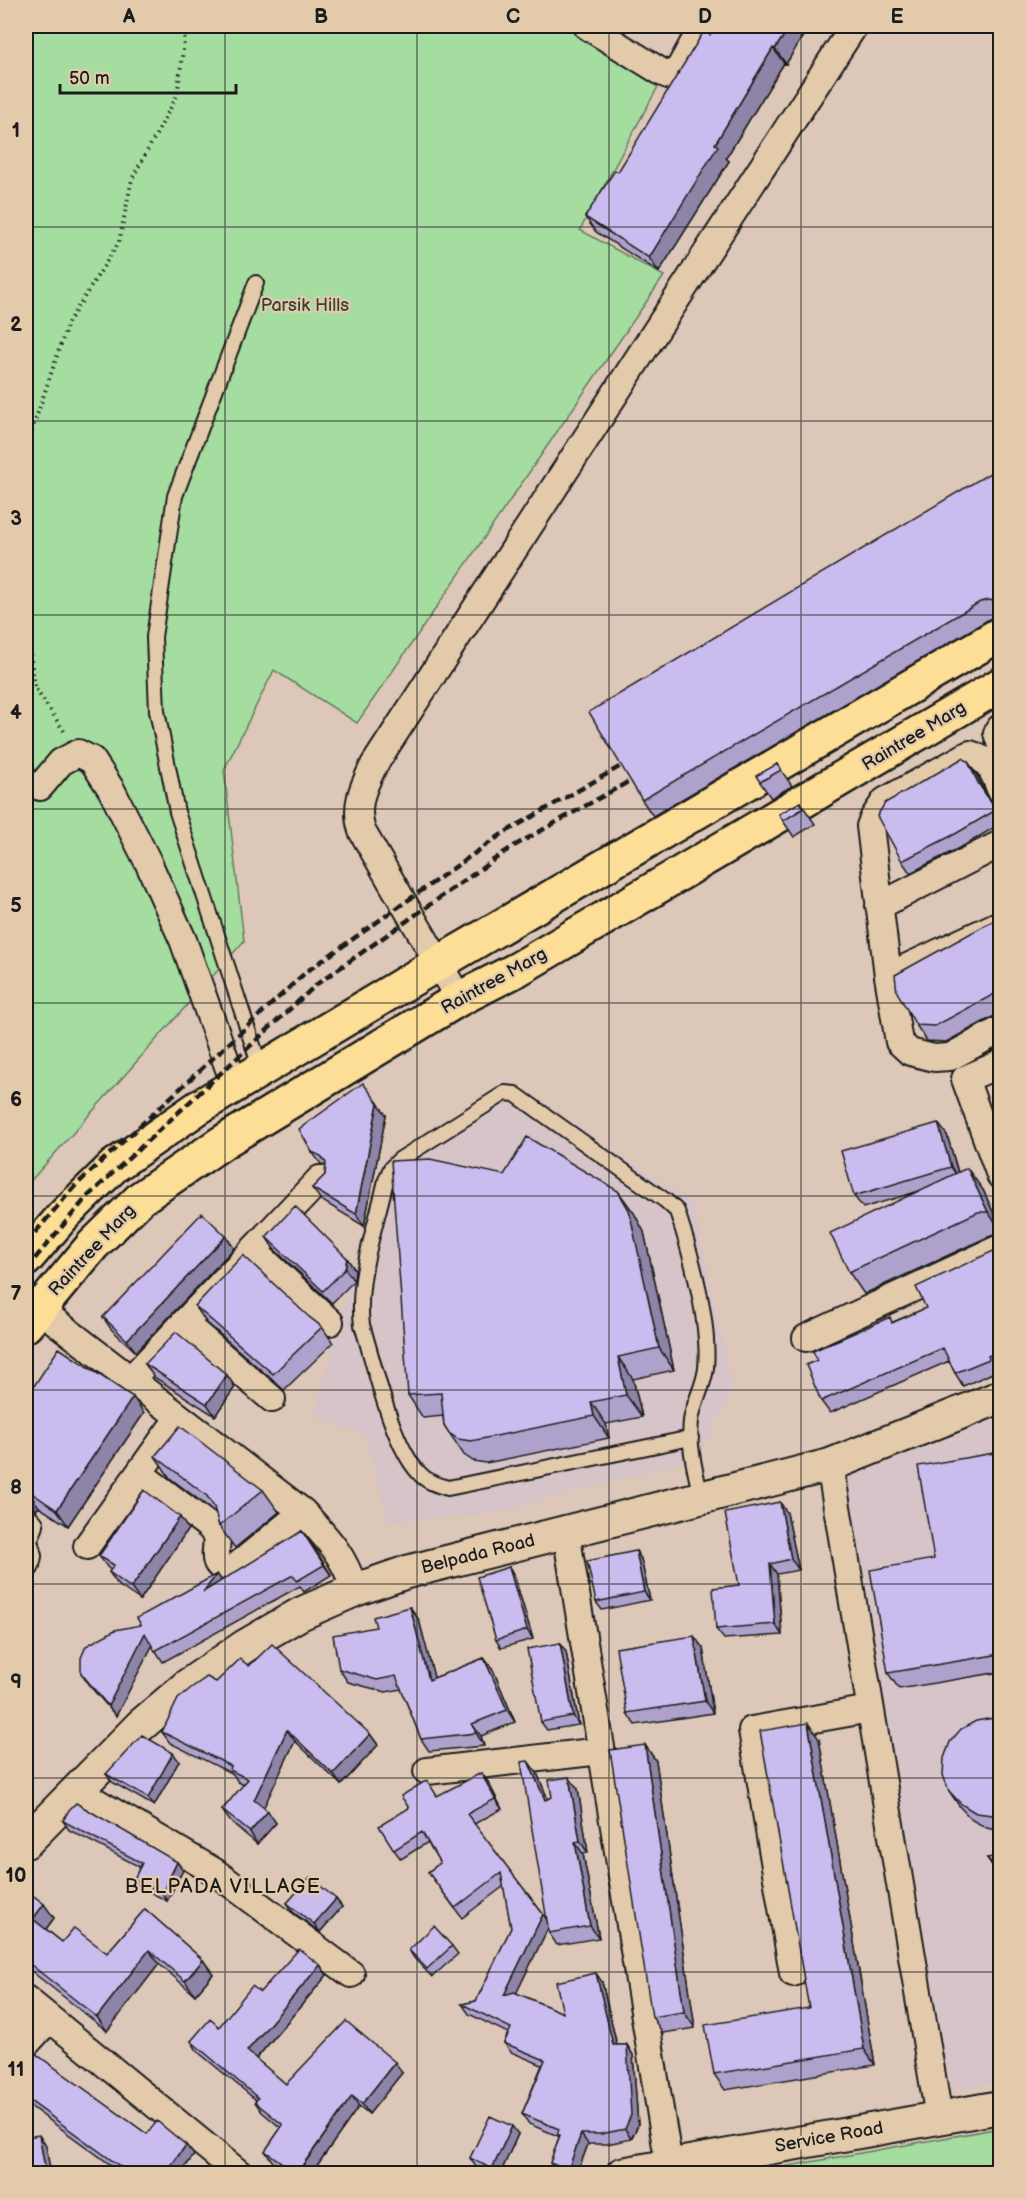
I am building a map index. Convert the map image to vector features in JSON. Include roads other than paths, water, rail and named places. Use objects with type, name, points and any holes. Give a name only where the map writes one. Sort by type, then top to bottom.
[{"type":"main road","points":[[26,1259],[63,1216],[114,1166],[200,1107],[438,963],[1000,634]]},
{"type":"main road","name":"Raintree Marg","points":[[30,1311],[141,1198],[222,1142],[459,999],[518,969],[1000,685]]},
{"type":"street","points":[[587,26],[623,35],[663,73],[671,76],[679,69],[703,26]]},
{"type":"street","points":[[459,999],[362,831],[358,809],[365,783],[400,725],[855,26]]},
{"type":"street","points":[[1000,728],[997,733],[1000,742]]},
{"type":"street","points":[[32,787],[61,762],[78,753],[92,760],[111,789],[148,862],[248,1078]]},
{"type":"street","points":[[1000,789],[990,764],[979,756],[970,754],[885,801],[870,826],[888,976],[899,1042],[910,1052],[920,1056],[950,1057],[1000,1030]]},
{"type":"street","points":[[879,906],[1000,844]]},
{"type":"street","points":[[888,976],[1000,924]]},
{"type":"street","points":[[950,1057],[965,1079],[1000,1175]]},
{"type":"street","points":[[965,1079],[1000,1064]]},
{"type":"street","points":[[130,1380],[320,1179]]},
{"type":"street","points":[[806,1338],[1000,1248]]},
{"type":"street","points":[[253,1250],[330,1322]]},
{"type":"street","points":[[30,1311],[130,1380],[303,1512],[332,1543],[347,1565],[356,1590]]},
{"type":"street","points":[[184,1323],[272,1399]]},
{"type":"street","name":"Belpada Road","points":[[26,1842],[140,1726],[188,1685],[244,1646],[300,1614],[356,1590],[407,1572],[830,1465],[1000,1396]]},
{"type":"street","points":[[87,1546],[179,1417]]},
{"type":"street","points":[[830,1465],[939,2118]]},
{"type":"street","points":[[139,1473],[210,1527],[217,1537],[214,1555],[216,1561],[229,1570],[232,1570],[303,1512]]},
{"type":"street","points":[[26,1521],[30,1525],[26,1536]]},
{"type":"street","points":[[566,1532],[669,2165]]},
{"type":"street","points":[[26,1548],[28,1557],[26,1565]]},
{"type":"street","points":[[793,1973],[752,1730],[870,1709]]},
{"type":"street","points":[[428,1771],[602,1751]]},
{"type":"street","points":[[78,1791],[215,1872],[351,1974]]},
{"type":"street","points":[[26,2000],[240,2174]]},
{"type":"street","points":[[26,2044],[49,2019]]},
{"type":"street","name":"Service Road","points":[[622,2174],[1000,2108]]},
{"type":"lane","points":[[248,1078],[177,812],[157,711],[154,637],[175,496],[256,283]]},
{"type":"lane","points":[[691,1438],[448,1488],[434,1484],[420,1474],[396,1434],[362,1325],[360,1309],[361,1290],[386,1180],[391,1168],[399,1160],[505,1093],[522,1098],[677,1211],[702,1311],[706,1340],[706,1370],[691,1419],[691,1438],[701,1498]]},
{"type":"railway","points":[[26,1243],[75,1186],[306,972],[502,834],[635,758]]},
{"type":"railway","points":[[26,1269],[87,1197],[317,984],[512,847],[644,773]]},
{"type":"district","name":"BELPADA VILLAGE","points":[[223,1887]]},
{"type":"park label","name":"Parsik Hills","points":[[305,305]]}]
